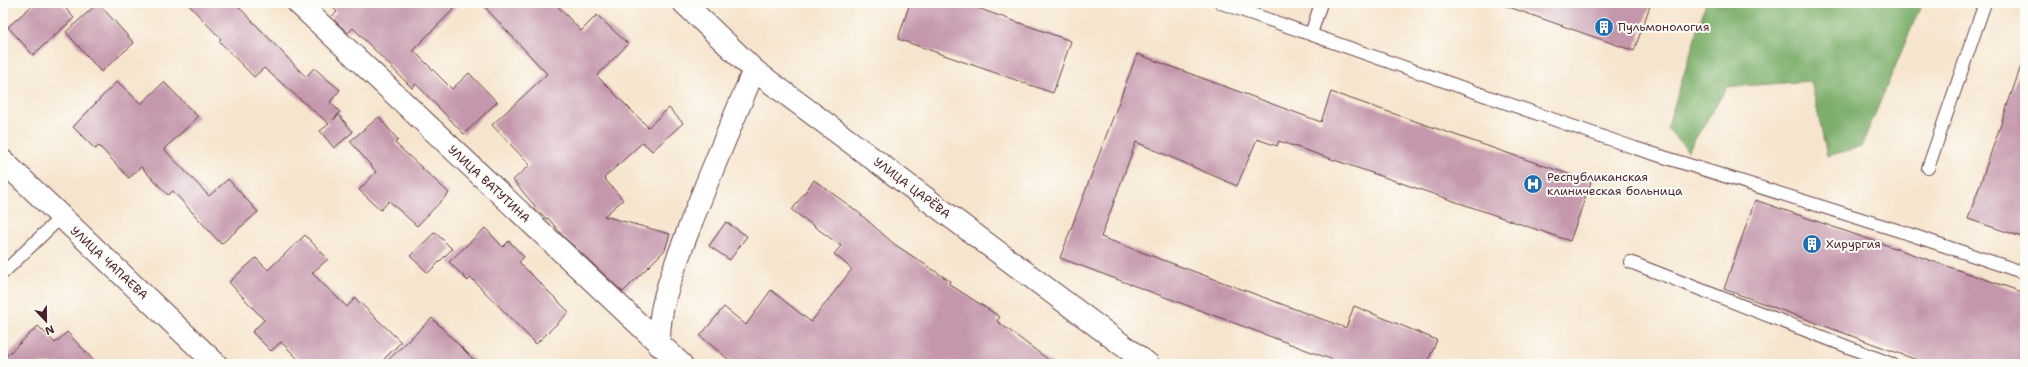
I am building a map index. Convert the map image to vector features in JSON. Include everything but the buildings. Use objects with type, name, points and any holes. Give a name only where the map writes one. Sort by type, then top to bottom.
[{"type":"street","name":"УЛИЦА ВАТУТИНА","points":[[298,3],[681,364]]},
{"type":"street","name":"УЛИЦА ЦАРЁВА","points":[[686,4],[754,70],[1148,364]]},
{"type":"street","points":[[660,345],[660,313],[665,294],[696,211],[754,70]]},
{"type":"street","name":"УЛИЦА ЧАПАЕВА","points":[[3,161],[61,218],[216,364]]},
{"type":"lane","points":[[1221,3],[1635,148],[1906,233],[2025,273]]},
{"type":"lane","points":[[1311,34],[1321,3]]},
{"type":"lane","points":[[1928,168],[1985,3]]},
{"type":"lane","points":[[3,273],[61,218]]},
{"type":"lane","points":[[1630,262],[1863,359],[1892,364]]},
{"type":"green space","points":[[1706,3],[1922,3],[1861,147],[1827,156],[1811,81],[1727,87],[1688,151],[1667,128]]},
{"type":"place","name":"Пульмонология","points":[[1604,27]]},
{"type":"place","name":"Республиканская клиническая больница","points":[[1533,184]]},
{"type":"place","name":"Хирургия","points":[[1812,244]]}]
